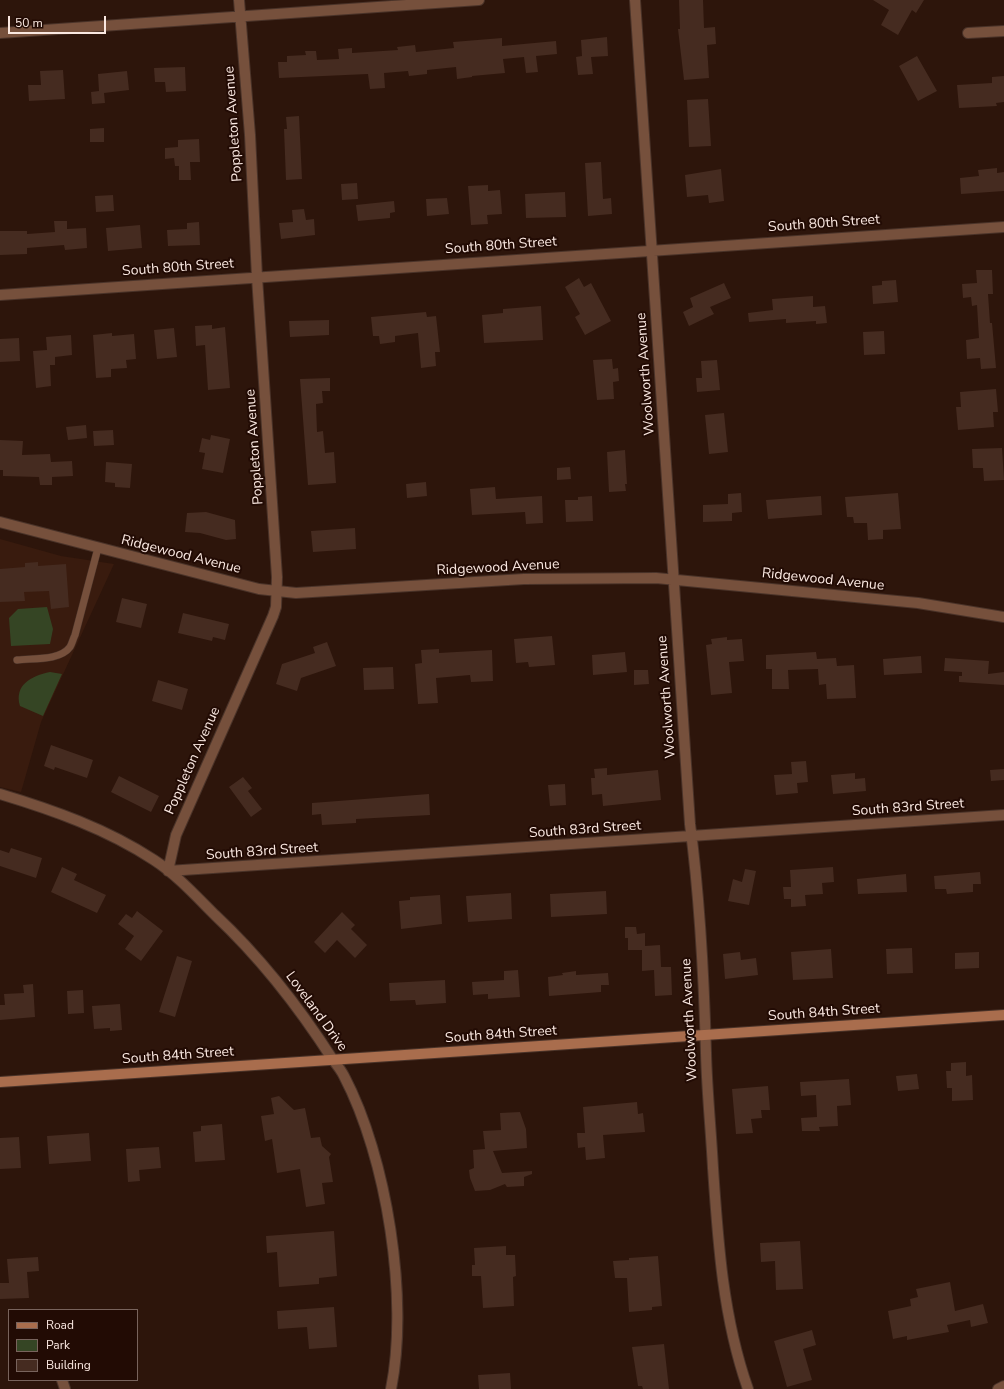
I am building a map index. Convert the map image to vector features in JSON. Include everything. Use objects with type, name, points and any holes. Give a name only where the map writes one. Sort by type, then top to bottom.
[{"type":"main road","name":"South 84th Street","points":[[0,1082],[1004,1015]]},
{"type":"street","name":"Poppleton Avenue","points":[[168,871],[176,835],[273,616],[277,591],[278,577],[257,277],[250,135],[239,0]]},
{"type":"street","points":[[0,33],[479,0]]},
{"type":"street","name":"Woolworth Avenue","points":[[635,0],[706,1036],[717,1231],[730,1324],[748,1389]]},
{"type":"street","points":[[968,33],[1004,31]]},
{"type":"street","name":"South 80th Street","points":[[0,294],[1004,226]]},
{"type":"street","name":"Ridgewood Avenue","points":[[0,522],[259,589],[296,593],[349,591],[524,579],[614,577],[674,580],[918,603],[1004,617]]},
{"type":"street","name":"Loveland Drive","points":[[0,794],[67,816],[91,826],[154,860],[168,871],[235,933],[262,962],[299,1008],[344,1076],[369,1139],[390,1225],[396,1308],[396,1357],[391,1389]]},
{"type":"street","name":"South 83rd Street","points":[[168,871],[1004,816]]},
{"type":"street","points":[[998,1389],[1004,1386]]},
{"type":"lane","points":[[17,660],[62,654],[69,648],[75,635],[98,548]]},
{"type":"shaded area","points":[[0,539],[61,556],[114,564],[41,722],[21,792],[0,787]]},
{"type":"green space","points":[[47,607],[53,629],[50,644],[11,646],[9,618],[18,609]]},
{"type":"green space","points":[[50,672],[62,674],[43,716],[20,706],[19,692],[22,687],[36,676]]},
{"type":"building","points":[[679,0],[703,0],[704,28],[715,27],[716,44],[707,45],[709,78],[684,80],[678,29],[680,29]]},
{"type":"building","points":[[873,0],[924,0],[916,13],[912,10],[898,35],[881,25],[889,10]]},
{"type":"building","points":[[607,37],[608,56],[591,57],[593,74],[578,75],[576,57],[582,56],[581,40]]},
{"type":"building","points":[[502,38],[502,46],[556,41],[557,54],[536,56],[538,72],[526,73],[524,57],[503,59],[505,73],[457,79],[456,67],[427,70],[427,74],[409,76],[408,71],[384,73],[385,88],[370,89],[368,74],[279,78],[278,62],[287,62],[287,56],[306,55],[305,51],[316,51],[317,60],[339,59],[338,49],[352,48],[352,53],[398,50],[397,47],[415,45],[416,52],[454,48],[453,42]]},
{"type":"building","points":[[917,56],[937,91],[918,101],[899,66]]},
{"type":"building","points":[[185,67],[186,91],[166,92],[165,82],[155,82],[154,68]]},
{"type":"building","points":[[63,70],[65,99],[29,101],[28,85],[41,85],[40,71]]},
{"type":"building","points":[[127,71],[129,90],[104,93],[105,103],[92,104],[91,92],[99,91],[98,74]]},
{"type":"building","points":[[1004,76],[1004,102],[996,103],[997,106],[959,108],[957,85],[992,83],[992,77]]},
{"type":"building","points":[[708,99],[711,146],[689,147],[687,100]]},
{"type":"building","points":[[299,116],[302,179],[286,180],[284,129],[287,129],[286,117]]},
{"type":"building","points":[[104,128],[104,142],[90,142],[90,129]]},
{"type":"building","points":[[199,139],[200,162],[190,162],[191,180],[179,180],[179,166],[175,166],[174,158],[165,159],[165,148],[178,147],[178,140]]},
{"type":"building","points":[[601,162],[603,199],[611,198],[612,214],[588,216],[585,163]]},
{"type":"building","points":[[997,168],[997,173],[1004,172],[1004,191],[961,194],[960,178],[979,176],[978,170]]},
{"type":"building","points":[[721,169],[724,201],[709,203],[708,195],[687,197],[685,175]]},
{"type":"building","points":[[357,183],[358,199],[342,200],[341,184]]},
{"type":"building","points":[[488,185],[488,191],[500,190],[502,214],[487,215],[488,224],[471,225],[468,186]]},
{"type":"building","points":[[565,192],[566,217],[526,218],[525,194]]},
{"type":"building","points":[[113,195],[114,211],[96,212],[95,196]]},
{"type":"building","points":[[447,198],[449,214],[427,216],[426,199]]},
{"type":"building","points":[[394,201],[395,212],[390,213],[390,218],[358,221],[356,205]]},
{"type":"building","points":[[304,209],[306,220],[314,219],[315,235],[281,239],[279,223],[293,222],[292,210]]},
{"type":"building","points":[[54,221],[67,221],[67,229],[86,228],[87,248],[65,250],[64,245],[27,248],[27,254],[0,255],[0,231],[27,231],[27,234],[55,232]]},
{"type":"building","points":[[199,222],[200,245],[168,246],[167,230],[187,229],[187,223]]},
{"type":"building","points":[[140,225],[142,248],[108,251],[106,228]]},
{"type":"building","points":[[976,270],[992,270],[993,294],[988,294],[996,368],[981,369],[980,358],[967,359],[966,340],[979,338],[977,305],[972,306],[971,297],[963,298],[962,284],[977,283]]},
{"type":"building","points":[[579,278],[584,287],[591,283],[611,321],[585,335],[575,317],[580,314],[565,287]]},
{"type":"building","points":[[896,280],[898,302],[873,304],[872,286],[882,285],[882,281]]},
{"type":"building","points":[[724,283],[731,298],[710,307],[714,314],[689,326],[683,312],[693,307],[690,298]]},
{"type":"building","points":[[813,296],[813,307],[825,306],[827,323],[816,324],[816,321],[786,323],[786,319],[749,322],[748,313],[773,310],[772,299]]},
{"type":"building","points":[[541,306],[543,340],[484,343],[482,315],[503,313],[503,309]]},
{"type":"building","points":[[426,312],[427,317],[436,316],[440,352],[435,352],[436,366],[421,368],[418,333],[395,336],[395,342],[380,344],[379,336],[373,336],[371,317]]},
{"type":"building","points":[[329,320],[329,335],[290,337],[289,321]]},
{"type":"building","points":[[212,325],[212,329],[225,327],[230,388],[208,390],[205,345],[196,346],[195,326]]},
{"type":"building","points":[[174,328],[177,357],[157,359],[154,330]]},
{"type":"building","points":[[884,331],[885,354],[864,355],[863,332]]},
{"type":"building","points":[[112,333],[112,336],[134,334],[136,359],[126,360],[127,368],[111,369],[111,377],[96,378],[93,335]]},
{"type":"building","points":[[71,335],[72,355],[55,357],[55,365],[50,365],[51,386],[36,388],[33,351],[47,350],[46,337]]},
{"type":"building","points":[[19,338],[20,361],[0,362],[0,339]]},
{"type":"building","points":[[612,359],[613,369],[618,368],[619,381],[613,382],[614,399],[597,400],[593,360]]},
{"type":"building","points":[[717,360],[720,390],[697,392],[696,378],[702,378],[701,361]]},
{"type":"building","points":[[330,378],[330,391],[322,391],[323,403],[316,404],[317,432],[323,431],[325,453],[334,452],[336,483],[308,485],[300,379]]},
{"type":"building","points":[[996,389],[998,412],[993,412],[994,427],[958,430],[956,407],[961,407],[960,392]]},
{"type":"building","points":[[724,413],[728,452],[709,454],[705,415]]},
{"type":"building","points":[[86,425],[87,438],[68,440],[66,427]]},
{"type":"building","points":[[113,430],[114,445],[94,446],[93,431]]},
{"type":"building","points":[[211,435],[230,439],[223,473],[202,469],[205,453],[199,452],[202,438],[210,440]]},
{"type":"building","points":[[0,440],[23,441],[22,455],[50,454],[51,462],[72,461],[73,476],[52,477],[52,485],[40,485],[39,477],[3,476],[3,470],[0,470]]},
{"type":"building","points":[[1002,448],[1004,480],[984,481],[983,468],[973,468],[972,449]]},
{"type":"building","points":[[625,450],[626,491],[609,492],[607,452]]},
{"type":"building","points":[[106,462],[132,464],[130,488],[115,487],[115,483],[105,482]]},
{"type":"building","points":[[570,467],[571,479],[557,480],[557,468]]},
{"type":"building","points":[[426,482],[427,496],[407,498],[406,484]]},
{"type":"building","points":[[495,487],[496,499],[542,496],[543,523],[526,524],[525,512],[472,515],[470,489]]},
{"type":"building","points":[[741,493],[742,512],[732,513],[732,521],[703,522],[703,505],[728,504],[728,494]]},
{"type":"building","points":[[898,493],[901,529],[883,530],[883,539],[868,540],[867,523],[854,523],[853,517],[847,517],[845,497]]},
{"type":"building","points":[[592,496],[593,521],[566,522],[565,500],[578,500],[578,497]]},
{"type":"building","points":[[821,496],[822,515],[768,519],[766,500]]},
{"type":"building","points":[[206,512],[235,520],[236,539],[226,540],[200,533],[185,532],[187,513]]},
{"type":"building","points":[[355,528],[356,549],[313,552],[311,531]]},
{"type":"building","points":[[38,562],[38,566],[66,564],[69,607],[51,609],[49,591],[24,592],[25,601],[0,602],[0,569],[25,567],[25,563]]},
{"type":"building","points":[[122,598],[147,604],[141,628],[116,622]]},
{"type":"building","points":[[183,613],[229,624],[225,640],[213,637],[212,641],[178,633]]},
{"type":"building","points":[[552,636],[555,665],[529,667],[528,662],[516,663],[514,639]]},
{"type":"building","points":[[727,637],[727,640],[742,639],[744,661],[729,662],[732,693],[711,695],[706,645],[712,644],[711,639]]},
{"type":"building","points":[[327,642],[336,666],[301,678],[297,691],[276,684],[282,664],[315,653],[313,647]]},
{"type":"building","points":[[439,649],[439,653],[492,650],[493,681],[471,682],[470,675],[436,678],[438,703],[418,704],[415,664],[422,663],[421,650]]},
{"type":"building","points":[[625,652],[627,672],[593,675],[592,655]]},
{"type":"building","points":[[816,652],[817,659],[836,658],[837,666],[854,665],[856,698],[827,699],[826,684],[819,685],[818,669],[788,670],[789,689],[772,689],[772,669],[766,669],[766,655]]},
{"type":"building","points":[[921,656],[922,673],[884,675],[883,659]]},
{"type":"building","points":[[945,658],[989,661],[988,674],[1004,672],[1004,685],[959,682],[959,676],[962,676],[962,672],[944,671]]},
{"type":"building","points":[[393,667],[394,689],[364,690],[363,668]]},
{"type":"building","points":[[634,670],[648,670],[649,684],[634,685]]},
{"type":"building","points":[[158,680],[188,689],[182,710],[152,701]]},
{"type":"building","points":[[51,745],[93,760],[87,778],[55,767],[54,770],[44,766]]},
{"type":"building","points":[[806,761],[808,782],[797,783],[798,793],[776,795],[774,775],[792,774],[791,762]]},
{"type":"building","points":[[607,768],[607,775],[658,770],[661,800],[603,806],[602,794],[592,795],[591,778],[595,778],[594,769]]},
{"type":"building","points":[[1004,769],[1004,780],[991,781],[990,770]]},
{"type":"building","points":[[855,773],[855,779],[865,778],[866,791],[833,794],[831,775]]},
{"type":"building","points":[[119,776],[159,796],[151,812],[111,792]]},
{"type":"building","points":[[243,777],[252,788],[248,791],[262,809],[251,817],[229,787]]},
{"type":"building","points":[[565,784],[566,805],[550,806],[548,785]]},
{"type":"building","points":[[429,794],[430,815],[356,819],[356,823],[322,825],[321,814],[312,815],[312,803]]},
{"type":"building","points":[[11,848],[42,858],[36,878],[0,866],[0,850],[9,853]]},
{"type":"building","points":[[62,867],[77,874],[74,880],[106,895],[97,913],[51,892]]},
{"type":"building","points":[[833,867],[834,882],[822,883],[823,894],[805,895],[806,906],[791,907],[791,899],[784,899],[783,887],[791,887],[790,870]]},
{"type":"building","points":[[745,869],[756,871],[749,905],[728,901],[733,879],[742,882]]},
{"type":"building","points":[[980,872],[981,884],[973,884],[973,892],[947,894],[946,889],[935,889],[934,876]]},
{"type":"building","points":[[906,874],[907,892],[858,894],[857,879]]},
{"type":"building","points":[[606,891],[607,914],[551,917],[550,894]]},
{"type":"building","points":[[511,893],[512,919],[468,922],[466,896]]},
{"type":"building","points":[[440,895],[442,924],[401,929],[399,901],[410,900],[410,897]]},
{"type":"building","points":[[137,911],[163,931],[141,961],[125,949],[134,936],[118,924],[126,914],[132,918]]},
{"type":"building","points":[[342,912],[355,925],[351,929],[367,945],[355,958],[337,940],[325,953],[314,942]]},
{"type":"building","points":[[625,927],[636,927],[637,934],[645,933],[645,946],[660,945],[661,967],[671,967],[672,995],[655,996],[654,970],[642,971],[642,950],[628,950],[628,938],[625,938]]},
{"type":"building","points":[[912,948],[913,973],[887,974],[886,949]]},
{"type":"building","points":[[831,949],[833,978],[793,980],[791,952]]},
{"type":"building","points":[[740,952],[741,960],[756,958],[758,975],[725,979],[723,954]]},
{"type":"building","points":[[979,952],[979,968],[955,969],[955,953]]},
{"type":"building","points":[[177,956],[192,961],[175,1017],[159,1012]]},
{"type":"building","points":[[518,970],[520,997],[488,999],[488,994],[473,995],[472,982],[504,980],[504,971]]},
{"type":"building","points":[[576,971],[576,975],[608,973],[609,985],[601,985],[601,992],[549,996],[548,977]]},
{"type":"building","points":[[445,980],[446,1003],[416,1005],[415,1000],[390,1001],[389,983]]},
{"type":"building","points":[[33,984],[35,1017],[0,1020],[0,1005],[5,1005],[4,994],[24,993],[23,985]]},
{"type":"building","points":[[83,990],[84,1013],[68,1014],[67,991]]},
{"type":"building","points":[[120,1004],[122,1030],[110,1031],[110,1028],[94,1029],[92,1006]]},
{"type":"building","points":[[966,1062],[966,1076],[972,1075],[973,1100],[952,1101],[952,1088],[947,1088],[946,1071],[951,1071],[951,1063]]},
{"type":"building","points":[[917,1074],[919,1089],[898,1091],[896,1076]]},
{"type":"building","points":[[849,1079],[851,1105],[837,1106],[838,1126],[819,1127],[820,1131],[802,1131],[801,1118],[817,1117],[816,1095],[801,1096],[800,1082]]},
{"type":"building","points":[[768,1086],[770,1110],[761,1110],[762,1118],[751,1119],[753,1133],[736,1134],[732,1089]]},
{"type":"building","points":[[279,1096],[294,1110],[305,1108],[311,1138],[320,1137],[322,1146],[331,1154],[329,1157],[333,1182],[322,1183],[325,1204],[306,1207],[300,1169],[277,1173],[272,1139],[265,1141],[261,1116],[274,1114],[271,1098]]},
{"type":"building","points":[[637,1102],[638,1114],[643,1113],[645,1132],[603,1135],[605,1158],[586,1160],[585,1147],[578,1148],[577,1133],[585,1133],[583,1107]]},
{"type":"building","points":[[520,1112],[526,1129],[527,1148],[493,1151],[502,1173],[532,1171],[532,1174],[524,1177],[524,1186],[507,1187],[505,1184],[490,1190],[475,1191],[470,1178],[469,1170],[474,1168],[473,1150],[485,1149],[483,1131],[501,1130],[500,1113]]},
{"type":"building","points":[[222,1124],[225,1160],[195,1162],[193,1132],[201,1131],[201,1126]]},
{"type":"building","points":[[89,1133],[91,1161],[49,1164],[47,1136]]},
{"type":"building","points":[[19,1137],[21,1168],[0,1169],[0,1138]]},
{"type":"building","points":[[159,1147],[161,1168],[139,1170],[140,1181],[128,1182],[126,1149]]},
{"type":"building","points":[[334,1231],[337,1276],[319,1278],[319,1284],[279,1287],[277,1252],[267,1253],[266,1236]]},
{"type":"building","points":[[800,1241],[803,1289],[776,1290],[775,1261],[761,1262],[760,1243]]},
{"type":"building","points":[[506,1246],[506,1255],[515,1255],[516,1276],[513,1277],[514,1306],[483,1308],[481,1276],[472,1276],[472,1265],[475,1265],[474,1248]]},
{"type":"building","points":[[658,1256],[662,1306],[652,1307],[652,1310],[629,1312],[627,1278],[615,1278],[613,1261],[629,1260],[629,1258]]},
{"type":"building","points":[[38,1257],[39,1271],[27,1272],[29,1298],[0,1299],[0,1283],[9,1283],[7,1259]]},
{"type":"building","points":[[950,1282],[955,1311],[983,1304],[988,1323],[971,1327],[970,1320],[947,1325],[949,1332],[907,1340],[907,1336],[893,1339],[888,1311],[911,1306],[910,1299],[918,1297],[916,1289]]},
{"type":"building","points":[[334,1307],[337,1347],[309,1349],[307,1327],[278,1329],[277,1311]]},
{"type":"building","points":[[812,1330],[816,1345],[803,1349],[812,1380],[787,1387],[774,1341]]},
{"type":"building","points":[[664,1344],[669,1389],[643,1389],[642,1386],[638,1386],[632,1347]]},
{"type":"building","points":[[510,1373],[511,1389],[479,1389],[478,1375]]}]
